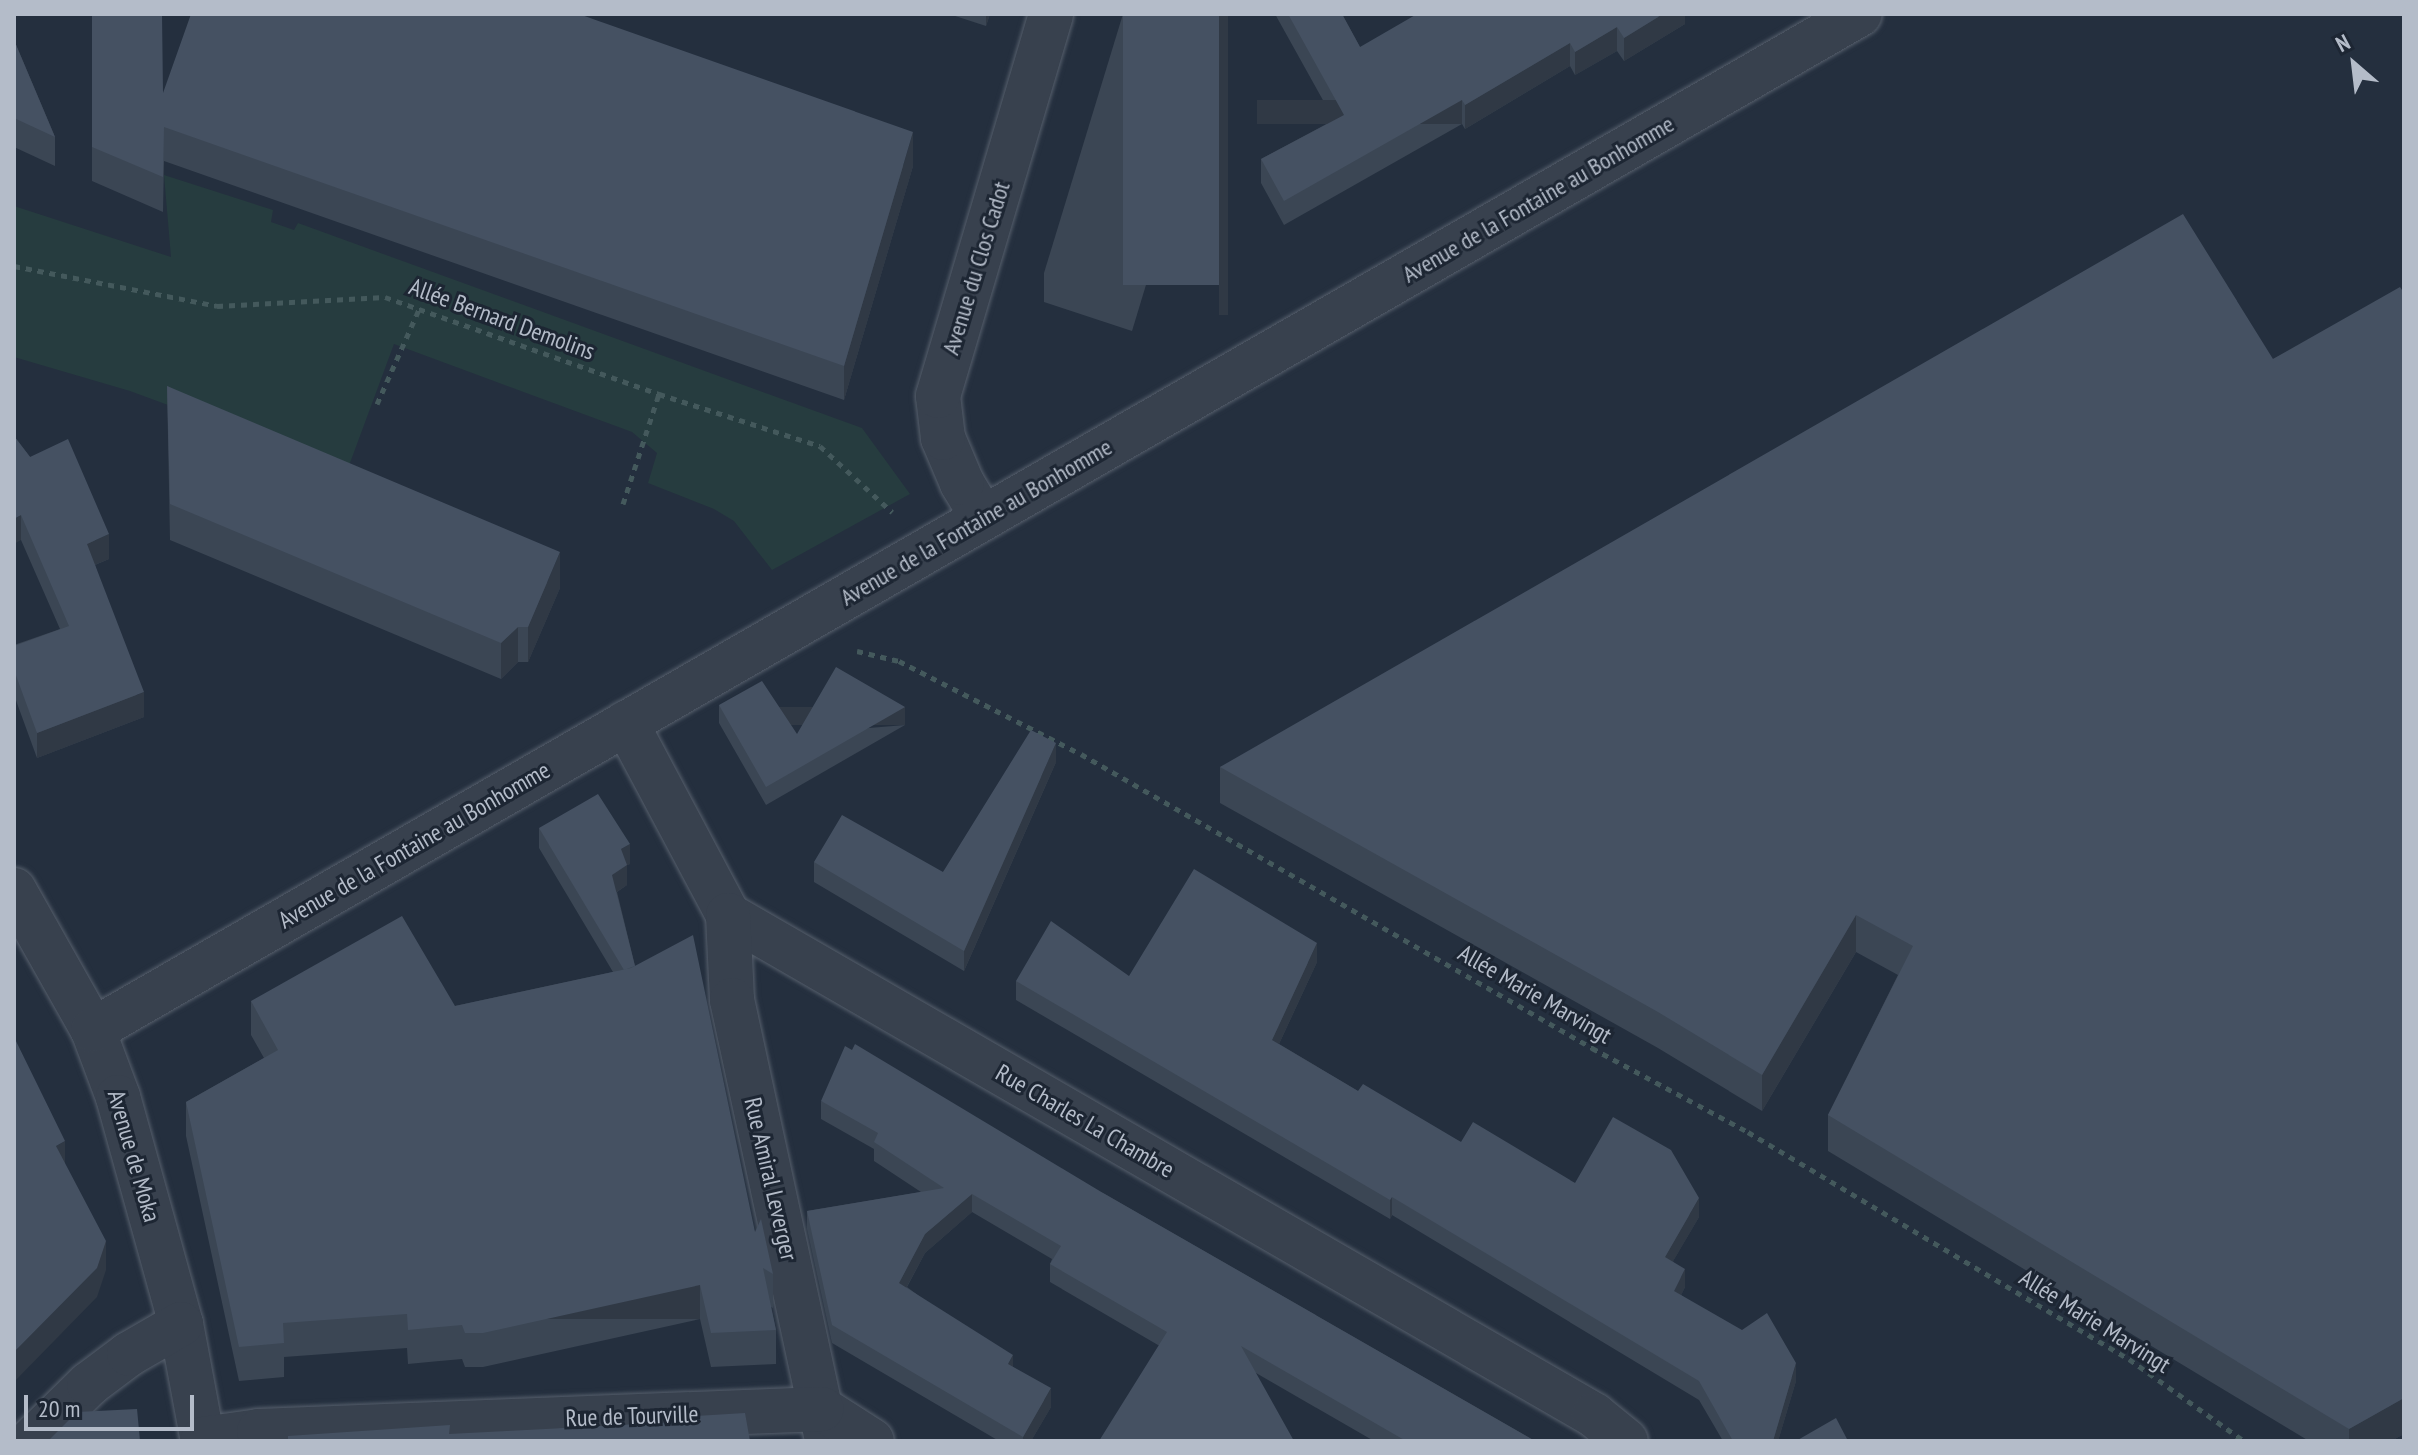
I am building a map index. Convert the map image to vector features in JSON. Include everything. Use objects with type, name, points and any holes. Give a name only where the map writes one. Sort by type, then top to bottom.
[{"type":"street","name":"Avenue du Clos Cadot","points":[[983,518],[962,483],[943,438],[938,396],[1051,14]]},
{"type":"street","name":"Avenue de la Fontaine au Bonhomme","points":[[93,1030],[1860,14]]},
{"type":"street","points":[[626,723],[728,915]]},
{"type":"street","name":"Avenue de Moka","points":[[14,890],[93,1030],[118,1097],[181,1324],[203,1440]]},
{"type":"street","name":"Rue Amiral Leverger","points":[[728,915],[732,1000],[824,1425]]},
{"type":"street","name":"Rue Charles La Chambre","points":[[728,915],[1594,1415],[1626,1441]]},
{"type":"street","points":[[31,1441],[89,1384],[129,1354],[181,1324]]},
{"type":"street","points":[[824,1425],[872,1441]]},
{"type":"street","name":"Rue de Tourville","points":[[203,1440],[259,1431],[824,1425]]},
{"type":"path","name":"Allée Bernard Demolins","points":[[14,266],[217,306],[385,297],[659,394],[820,446],[931,548]]},
{"type":"path","points":[[377,404],[419,309]]},
{"type":"path","points":[[623,504],[659,394]]},
{"type":"path","name":"Allée Marie Marvingt","points":[[782,634],[899,661],[1081,754],[1592,1048],[1761,1140],[2129,1359],[2244,1441]]},
{"type":"green space","points":[[164,175],[273,210],[271,222],[294,230],[298,223],[862,428],[910,494],[772,570],[734,521],[714,509],[648,483],[657,453],[632,432],[394,344],[347,471],[130,391],[14,357],[14,206],[171,257]]},
{"type":"building","points":[[92,14],[162,14],[163,93],[191,14],[579,14],[913,132],[844,366],[164,127],[163,177],[92,147]]},
{"type":"building","points":[[1123,14],[1219,14],[1219,285],[1123,285]]},
{"type":"building","points":[[1288,14],[1342,14],[1360,47],[1417,14],[1663,14],[1624,38],[1617,27],[1575,52],[1570,43],[1465,105],[1462,100],[1284,201],[1261,159],[1344,115]]},
{"type":"building","points":[[14,40],[55,137],[14,118]]},
{"type":"building","points":[[2183,214],[2273,359],[2400,287],[2404,293],[2404,1398],[2349,1429],[1828,1115],[1913,946],[1856,915],[1762,1075],[1658,1012],[1220,767]]},
{"type":"building","points":[[167,386],[560,552],[528,627],[518,627],[501,643],[170,504]]},
{"type":"building","points":[[14,436],[30,457],[68,439],[109,534],[87,544],[144,692],[37,733],[14,670],[14,646],[69,626],[21,515],[14,519]]},
{"type":"building","points":[[836,667],[905,707],[766,787],[719,705],[762,681],[797,734]]},
{"type":"building","points":[[1031,730],[1056,743],[964,951],[814,862],[842,815],[943,872]]},
{"type":"building","points":[[598,794],[630,844],[621,849],[627,865],[612,875],[635,966],[624,970],[539,828]]},
{"type":"building","points":[[1194,869],[1317,943],[1272,1040],[1358,1091],[1363,1084],[1461,1142],[1473,1122],[1575,1183],[1613,1117],[1671,1150],[1699,1198],[1665,1257],[1685,1269],[1674,1291],[1742,1330],[1767,1313],[1796,1363],[1773,1441],[1733,1441],[1699,1381],[1392,1197],[1390,1200],[1016,981],[1051,921],[1129,976]]},
{"type":"building","points":[[402,916],[455,1006],[631,968],[693,935],[755,1232],[761,1219],[773,1274],[763,1268],[776,1330],[711,1333],[700,1285],[483,1333],[465,1333],[462,1325],[408,1330],[407,1314],[283,1323],[284,1343],[239,1347],[186,1102],[278,1050],[251,1001]]},
{"type":"building","points":[[14,1037],[65,1141],[56,1146],[106,1241],[97,1268],[14,1352]]},
{"type":"building","points":[[855,1044],[1103,1193],[1535,1441],[1406,1441],[1241,1346],[1294,1441],[1099,1441],[1167,1332],[1050,1264],[1061,1246],[972,1194],[925,1234],[899,1283],[1013,1355],[1008,1364],[1051,1388],[1023,1437],[832,1325],[807,1211],[944,1188],[874,1142],[878,1133],[821,1101],[845,1046],[852,1050]]},
{"type":"building","points":[[137,1409],[140,1441],[48,1441],[77,1412]]},
{"type":"building","points":[[745,1413],[750,1441],[288,1441],[288,1436],[450,1425],[449,1434],[696,1421],[696,1416]]},
{"type":"building","points":[[1836,1418],[1848,1441],[1796,1441]]}]
